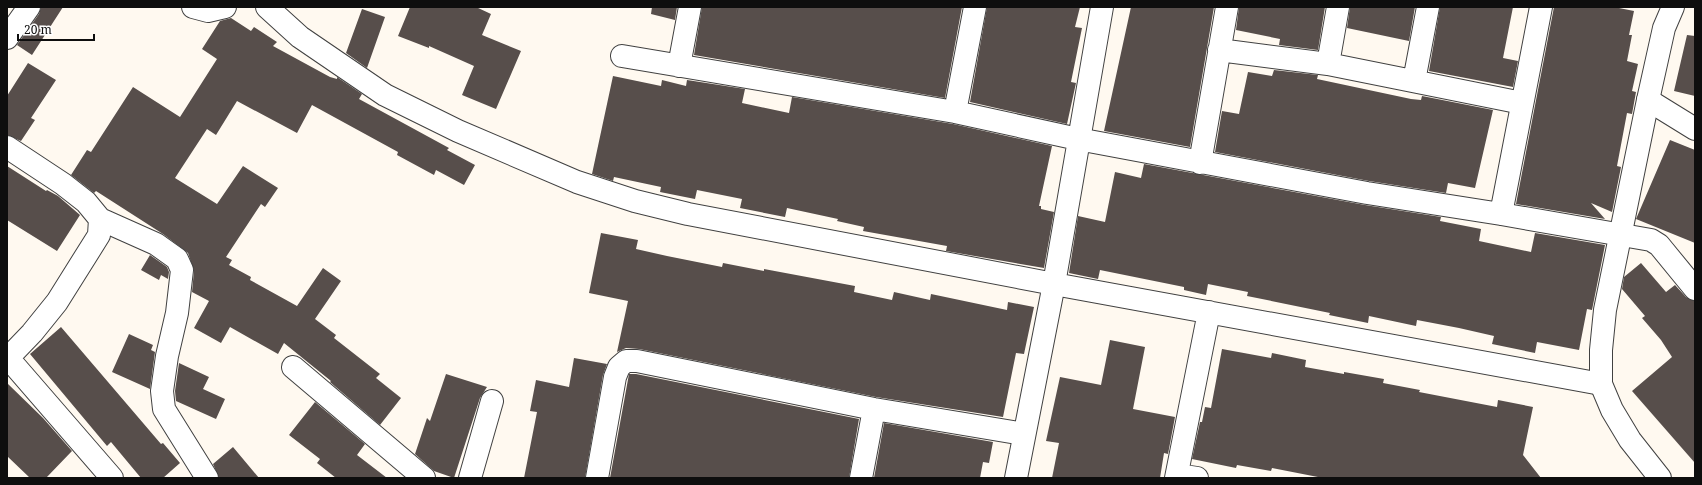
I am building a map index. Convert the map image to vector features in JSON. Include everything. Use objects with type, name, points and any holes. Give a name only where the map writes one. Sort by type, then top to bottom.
[{"type":"street","points":[[7,38],[29,7]]},
{"type":"street","points":[[193,7],[208,11],[225,7]]},
{"type":"street","points":[[268,7],[300,37],[385,95],[458,131],[577,182],[634,201],[688,214],[1054,284],[1601,384]]},
{"type":"street","points":[[679,66],[690,7]]},
{"type":"street","points":[[956,112],[975,7]]},
{"type":"street","points":[[1016,478],[1054,284],[1102,7]]},
{"type":"street","points":[[1200,163],[1226,7]]},
{"type":"street","points":[[1328,64],[1338,7]]},
{"type":"street","points":[[1414,81],[1428,7]]},
{"type":"street","points":[[1500,214],[1540,7]]},
{"type":"street","points":[[1660,478],[1630,440],[1612,410],[1601,384],[1601,350],[1605,310],[1648,100],[1664,28],[1673,7]]},
{"type":"street","points":[[1219,50],[1328,64],[1522,103]]},
{"type":"street","points":[[622,56],[956,112],[1078,139],[1367,193],[1651,240],[1659,245],[1695,289]]},
{"type":"street","points":[[1648,100],[1695,129]]},
{"type":"street","points":[[7,147],[63,184],[86,202],[100,219],[156,244],[177,259],[182,270],[177,313],[167,356],[162,391],[164,409],[207,478]]},
{"type":"street","points":[[100,219],[98,235],[57,302],[8,358],[112,478]]},
{"type":"street","points":[[1184,477],[1209,312]]},
{"type":"street","points":[[597,478],[615,377],[619,367],[626,361],[637,361],[874,409],[1024,434]]},
{"type":"street","points":[[293,367],[424,478]]},
{"type":"street","points":[[470,478],[492,401]]},
{"type":"street","points":[[861,478],[874,409]]},
{"type":"building","points":[[41,7],[63,7],[32,55],[17,45],[39,14]]},
{"type":"building","points":[[410,7],[476,7],[491,14],[482,35],[521,51],[496,109],[462,95],[474,66],[429,46],[429,48],[398,36]]},
{"type":"building","points":[[652,7],[677,7],[675,20],[651,14]]},
{"type":"building","points":[[702,7],[962,7],[945,98],[694,55]]},
{"type":"building","points":[[987,7],[1080,7],[1075,27],[1082,28],[1071,82],[1076,83],[1067,124],[970,102]]},
{"type":"building","points":[[1131,7],[1214,7],[1190,147],[1104,131]]},
{"type":"building","points":[[1239,7],[1325,7],[1318,50],[1279,45],[1280,39],[1236,30]]},
{"type":"building","points":[[1350,7],[1415,7],[1409,41],[1347,28]]},
{"type":"building","points":[[1440,7],[1513,7],[1503,58],[1518,61],[1513,87],[1429,71]]},
{"type":"building","points":[[1554,7],[1614,7],[1634,11],[1629,35],[1632,35],[1627,61],[1638,64],[1632,91],[1636,92],[1632,114],[1627,113],[1617,166],[1621,167],[1612,212],[1591,203],[1605,219],[1516,204]]},
{"type":"building","points":[[362,9],[385,17],[367,68],[346,53]]},
{"type":"building","points":[[231,18],[251,31],[254,27],[277,42],[273,46],[330,77],[337,79],[337,77],[362,94],[359,99],[449,148],[447,150],[475,165],[464,185],[436,170],[434,175],[397,155],[398,152],[312,105],[297,133],[237,101],[216,135],[207,129],[175,178],[217,204],[243,166],[278,188],[265,207],[261,204],[226,257],[232,260],[229,265],[251,277],[250,280],[297,306],[323,268],[341,281],[315,319],[336,335],[334,338],[380,374],[376,378],[401,398],[380,425],[330,382],[331,381],[284,343],[278,354],[230,327],[221,343],[194,328],[209,301],[192,292],[194,271],[188,253],[163,234],[96,191],[94,193],[71,175],[87,150],[91,152],[133,87],[180,117],[217,59],[202,49],[220,21]]},
{"type":"building","points":[[1687,35],[1695,36],[1695,96],[1674,91]]},
{"type":"building","points":[[28,63],[56,80],[31,118],[35,120],[21,141],[7,135],[7,96]]},
{"type":"building","points":[[1274,70],[1318,75],[1317,79],[1411,99],[1421,100],[1422,96],[1493,110],[1475,188],[1448,183],[1446,193],[1369,181],[1215,152],[1222,111],[1239,114],[1248,72],[1272,76]]},
{"type":"building","points":[[613,76],[661,86],[662,80],[686,86],[687,80],[745,89],[742,103],[789,113],[792,97],[953,124],[1052,146],[1039,206],[1041,206],[1041,209],[1054,212],[1044,268],[946,251],[947,246],[863,231],[864,227],[837,221],[838,219],[787,208],[785,217],[740,208],[742,199],[697,190],[695,199],[660,192],[661,187],[614,177],[613,181],[592,174]]},
{"type":"building","points":[[1670,140],[1695,150],[1695,243],[1636,219]]},
{"type":"building","points":[[1144,164],[1365,205],[1441,217],[1440,221],[1481,229],[1479,241],[1531,252],[1535,233],[1605,245],[1592,310],[1587,309],[1579,350],[1537,342],[1535,353],[1492,344],[1494,336],[1459,328],[1417,320],[1416,326],[1369,316],[1368,323],[1329,315],[1330,313],[1247,296],[1248,292],[1208,284],[1206,295],[1184,290],[1184,287],[1100,270],[1098,279],[1069,273],[1078,216],[1105,222],[1115,172],[1141,178]]},
{"type":"building","points":[[7,166],[46,191],[47,190],[58,196],[80,215],[57,251],[7,220]]},
{"type":"building","points":[[601,233],[638,240],[636,249],[722,267],[723,263],[855,286],[854,292],[892,300],[894,292],[930,300],[931,294],[1007,310],[1008,302],[1034,307],[1024,354],[1016,353],[1003,417],[876,397],[639,349],[626,348],[617,352],[628,301],[589,293]]},
{"type":"building","points":[[150,255],[167,267],[169,272],[168,279],[161,275],[159,280],[141,270]]},
{"type":"building","points":[[1641,263],[1666,292],[1675,285],[1686,297],[1695,301],[1695,463],[1632,391],[1672,357],[1661,340],[1642,318],[1645,316],[1622,289],[1624,277]]},
{"type":"building","points":[[61,327],[161,444],[163,443],[180,463],[163,478],[141,478],[111,442],[107,446],[30,354]]},
{"type":"building","points":[[129,334],[153,345],[151,350],[155,352],[150,389],[112,372]]},
{"type":"building","points":[[1110,340],[1145,347],[1133,409],[1175,417],[1168,454],[1164,453],[1160,478],[1052,478],[1059,443],[1046,441],[1060,377],[1101,385]]},
{"type":"building","points":[[1222,349],[1271,358],[1272,353],[1306,360],[1305,367],[1384,379],[1383,383],[1420,390],[1419,392],[1497,407],[1498,400],[1533,407],[1523,455],[1541,478],[1323,478],[1272,468],[1271,471],[1237,465],[1236,468],[1192,459],[1200,422],[1202,422],[1205,407],[1211,408]]},
{"type":"building","points":[[574,358],[607,364],[603,375],[585,478],[524,478],[537,412],[530,411],[536,380],[569,387]]},
{"type":"building","points":[[179,363],[209,377],[203,389],[225,399],[216,419],[176,401],[175,391]]},
{"type":"building","points":[[446,374],[487,387],[480,398],[454,478],[434,471],[415,454],[427,418],[430,421]]},
{"type":"building","points":[[629,374],[636,374],[859,419],[849,478],[610,478]]},
{"type":"building","points":[[7,383],[43,418],[72,451],[46,478],[30,478],[7,456]]},
{"type":"building","points":[[315,402],[365,444],[357,455],[387,478],[336,478],[317,463],[320,459],[289,435]]},
{"type":"building","points":[[884,423],[993,442],[989,463],[983,462],[980,478],[874,478]]},
{"type":"building","points":[[233,447],[259,478],[219,478],[213,464]]}]
